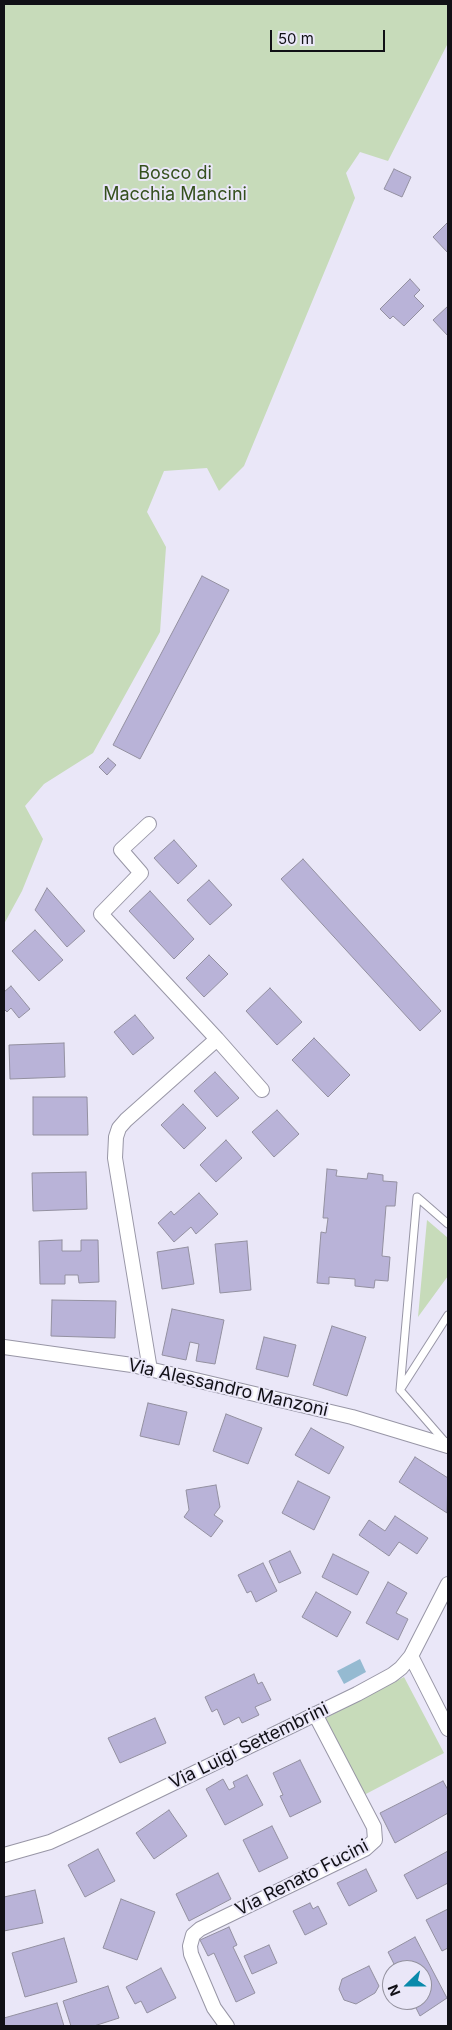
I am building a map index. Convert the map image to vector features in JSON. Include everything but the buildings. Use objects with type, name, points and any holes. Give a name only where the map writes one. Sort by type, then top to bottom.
[{"type":"street","points":[[149,824],[121,850],[141,873],[101,914],[218,1039],[262,1090]]},
{"type":"street","points":[[150,1370],[115,1158],[116,1137],[119,1128],[126,1120],[218,1039]]},
{"type":"street","name":"Via Alessandro Manzoni","points":[[4,1347],[132,1365],[352,1417],[448,1446]]},
{"type":"street","name":"Via Luigi Settembrini","points":[[4,1856],[41,1845],[84,1826],[392,1675],[411,1656],[448,1584]]},
{"type":"street","points":[[411,1656],[448,1728]]},
{"type":"street","name":"Via Renato Fucini","points":[[227,2026],[214,2008],[191,1954],[190,1946],[193,1935],[200,1929],[366,1849],[375,1840],[374,1827],[315,1714]]},
{"type":"lane","points":[[448,1224],[418,1197],[400,1390],[448,1446]]},
{"type":"lane","points":[[400,1390],[448,1315]]},
{"type":"green space","name":"Bosco di Macchia Mancini","points":[[4,4],[448,4],[448,43],[388,161],[360,152],[346,173],[355,198],[244,466],[219,491],[207,468],[164,471],[147,512],[166,547],[160,632],[93,753],[44,784],[25,806],[43,839],[22,891],[4,924]]},
{"type":"green space","points":[[427,1220],[448,1238],[448,1276],[418,1317]]},
{"type":"green space","points":[[404,1677],[444,1753],[364,1795],[324,1719]]},
{"type":"water","points":[[360,1659],[366,1672],[344,1684],[337,1671]]}]
